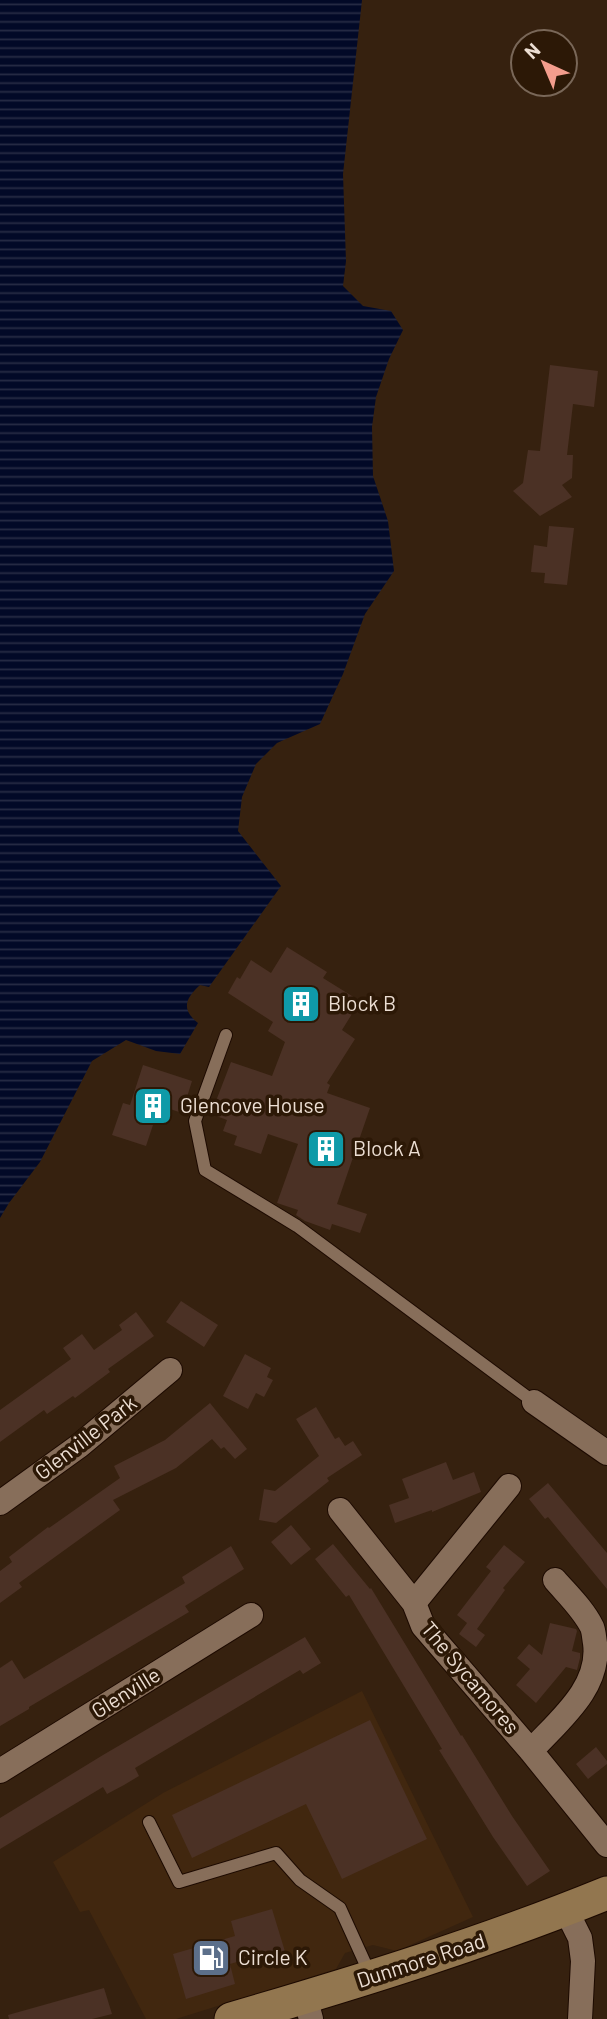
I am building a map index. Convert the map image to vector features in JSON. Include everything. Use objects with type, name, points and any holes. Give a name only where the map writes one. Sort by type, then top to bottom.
[{"type":"main road","name":"Dunmore Road","points":[[231,2019],[308,2008],[371,1978],[466,1947],[607,1893]]},
{"type":"street","name":"Glenville Park","points":[[0,1503],[79,1446],[170,1370]]},
{"type":"street","points":[[534,1402],[607,1453]]},
{"type":"street","name":"The Sycamores","points":[[414,1603],[509,1486]]},
{"type":"street","name":"The Sycamores","points":[[340,1510],[414,1603],[422,1626],[531,1751],[607,1845]]},
{"type":"street","name":"The Sycamores","points":[[531,1751],[600,1674],[593,1629],[578,1605],[555,1580]]},
{"type":"street","name":"Glenville","points":[[0,1771],[251,1615]]},
{"type":"street","points":[[566,1910],[580,1938],[583,1961],[580,2019]]},
{"type":"lane","points":[[226,1035],[195,1121],[205,1170],[297,1226],[534,1402]]},
{"type":"lane","points":[[149,1822],[179,1882],[276,1853],[300,1880],[340,1908],[371,1978]]},
{"type":"shaded area","points":[[362,1691],[473,1917],[397,1951],[373,1945],[345,1953],[336,1969],[176,2019],[146,2019],[89,1910],[80,1912],[53,1862],[163,1793]]},
{"type":"water","points":[[0,0],[362,0],[343,174],[346,261],[343,286],[363,306],[391,311],[403,330],[389,359],[376,397],[372,427],[373,476],[388,521],[394,571],[365,614],[343,674],[320,724],[277,743],[256,764],[242,797],[238,831],[281,886],[209,987],[200,985],[188,999],[187,1009],[198,1023],[180,1054],[156,1051],[126,1040],[92,1061],[40,1162],[0,1218]]},
{"type":"building","points":[[550,365],[598,371],[594,407],[573,404],[567,455],[573,455],[572,478],[562,485],[572,497],[540,516],[513,491],[523,483],[528,450],[540,451]]},
{"type":"building","points":[[549,526],[574,528],[567,585],[544,583],[545,573],[531,572],[534,545],[547,547]]},
{"type":"building","points":[[287,947],[327,972],[323,978],[360,1001],[342,1030],[355,1039],[327,1083],[330,1085],[327,1093],[370,1108],[337,1204],[367,1214],[360,1233],[332,1224],[330,1230],[305,1221],[296,1215],[298,1210],[277,1203],[298,1144],[268,1134],[261,1154],[234,1145],[237,1136],[223,1131],[227,1120],[211,1114],[231,1062],[272,1076],[285,1042],[268,1031],[273,1022],[228,993],[251,960],[271,973]]},
{"type":"building","name":"Glencove House","points":[[143,1065],[192,1081],[182,1113],[167,1108],[162,1121],[155,1119],[146,1146],[112,1135],[123,1103],[130,1105]]},
{"type":"building","points":[[181,1301],[218,1325],[204,1347],[166,1322]]},
{"type":"building","points":[[136,1312],[154,1336],[108,1369],[110,1372],[75,1398],[73,1396],[47,1414],[44,1410],[0,1442],[0,1410],[71,1359],[63,1348],[82,1334],[94,1350],[122,1330],[119,1325]]},
{"type":"building","points":[[245,1354],[271,1368],[267,1377],[273,1380],[264,1397],[256,1393],[248,1409],[223,1396]]},
{"type":"building","points":[[210,1403],[247,1449],[235,1459],[212,1439],[176,1468],[113,1500],[120,1510],[19,1583],[22,1587],[0,1603],[0,1571],[12,1562],[9,1557],[120,1478],[114,1466],[165,1440]]},
{"type":"building","points":[[316,1407],[335,1439],[339,1437],[345,1446],[353,1441],[362,1455],[327,1478],[329,1481],[276,1523],[259,1520],[264,1489],[275,1491],[319,1456],[296,1419]]},
{"type":"building","points":[[446,1462],[453,1480],[474,1472],[481,1492],[432,1512],[395,1523],[389,1505],[409,1498],[402,1479]]},
{"type":"building","points":[[548,1483],[607,1553],[607,1589],[548,1517],[545,1519],[529,1499]]},
{"type":"building","points":[[291,1525],[311,1549],[291,1565],[271,1542]]},
{"type":"building","points":[[333,1544],[371,1588],[461,1736],[550,1871],[527,1886],[439,1750],[442,1749],[349,1595],[346,1597],[315,1559]]},
{"type":"building","points":[[504,1545],[525,1562],[503,1588],[505,1590],[477,1629],[485,1635],[476,1647],[459,1634],[467,1623],[457,1615],[491,1571],[486,1567]]},
{"type":"building","points":[[231,1546],[244,1569],[185,1606],[189,1612],[0,1726],[0,1668],[12,1660],[24,1679],[185,1583],[182,1577]]},
{"type":"building","points":[[550,1623],[576,1629],[572,1651],[580,1653],[580,1658],[577,1670],[566,1667],[536,1703],[516,1685],[530,1669],[517,1658],[529,1644],[542,1655]]},
{"type":"building","points":[[305,1637],[321,1663],[303,1674],[300,1670],[135,1768],[139,1776],[124,1785],[107,1794],[103,1787],[0,1849],[0,1818]]},
{"type":"building","points":[[370,1720],[427,1839],[342,1879],[306,1804],[192,1858],[172,1815]]},
{"type":"building","points":[[596,1747],[607,1764],[588,1779],[576,1764]]},
{"type":"building","points":[[272,1909],[287,1958],[270,1963],[267,1953],[230,1964],[235,1984],[186,1999],[173,1954],[235,1936],[231,1921]]},
{"type":"building","points":[[104,1988],[112,2014],[92,2019],[9,2019],[8,2015]]},
{"type":"place","name":"Block B","points":[[301,1004]]},
{"type":"place","name":"Glencove House","points":[[153,1106]]},
{"type":"place","name":"Block A","points":[[326,1149]]},
{"type":"place","name":"Circle K","points":[[211,1958]]}]
